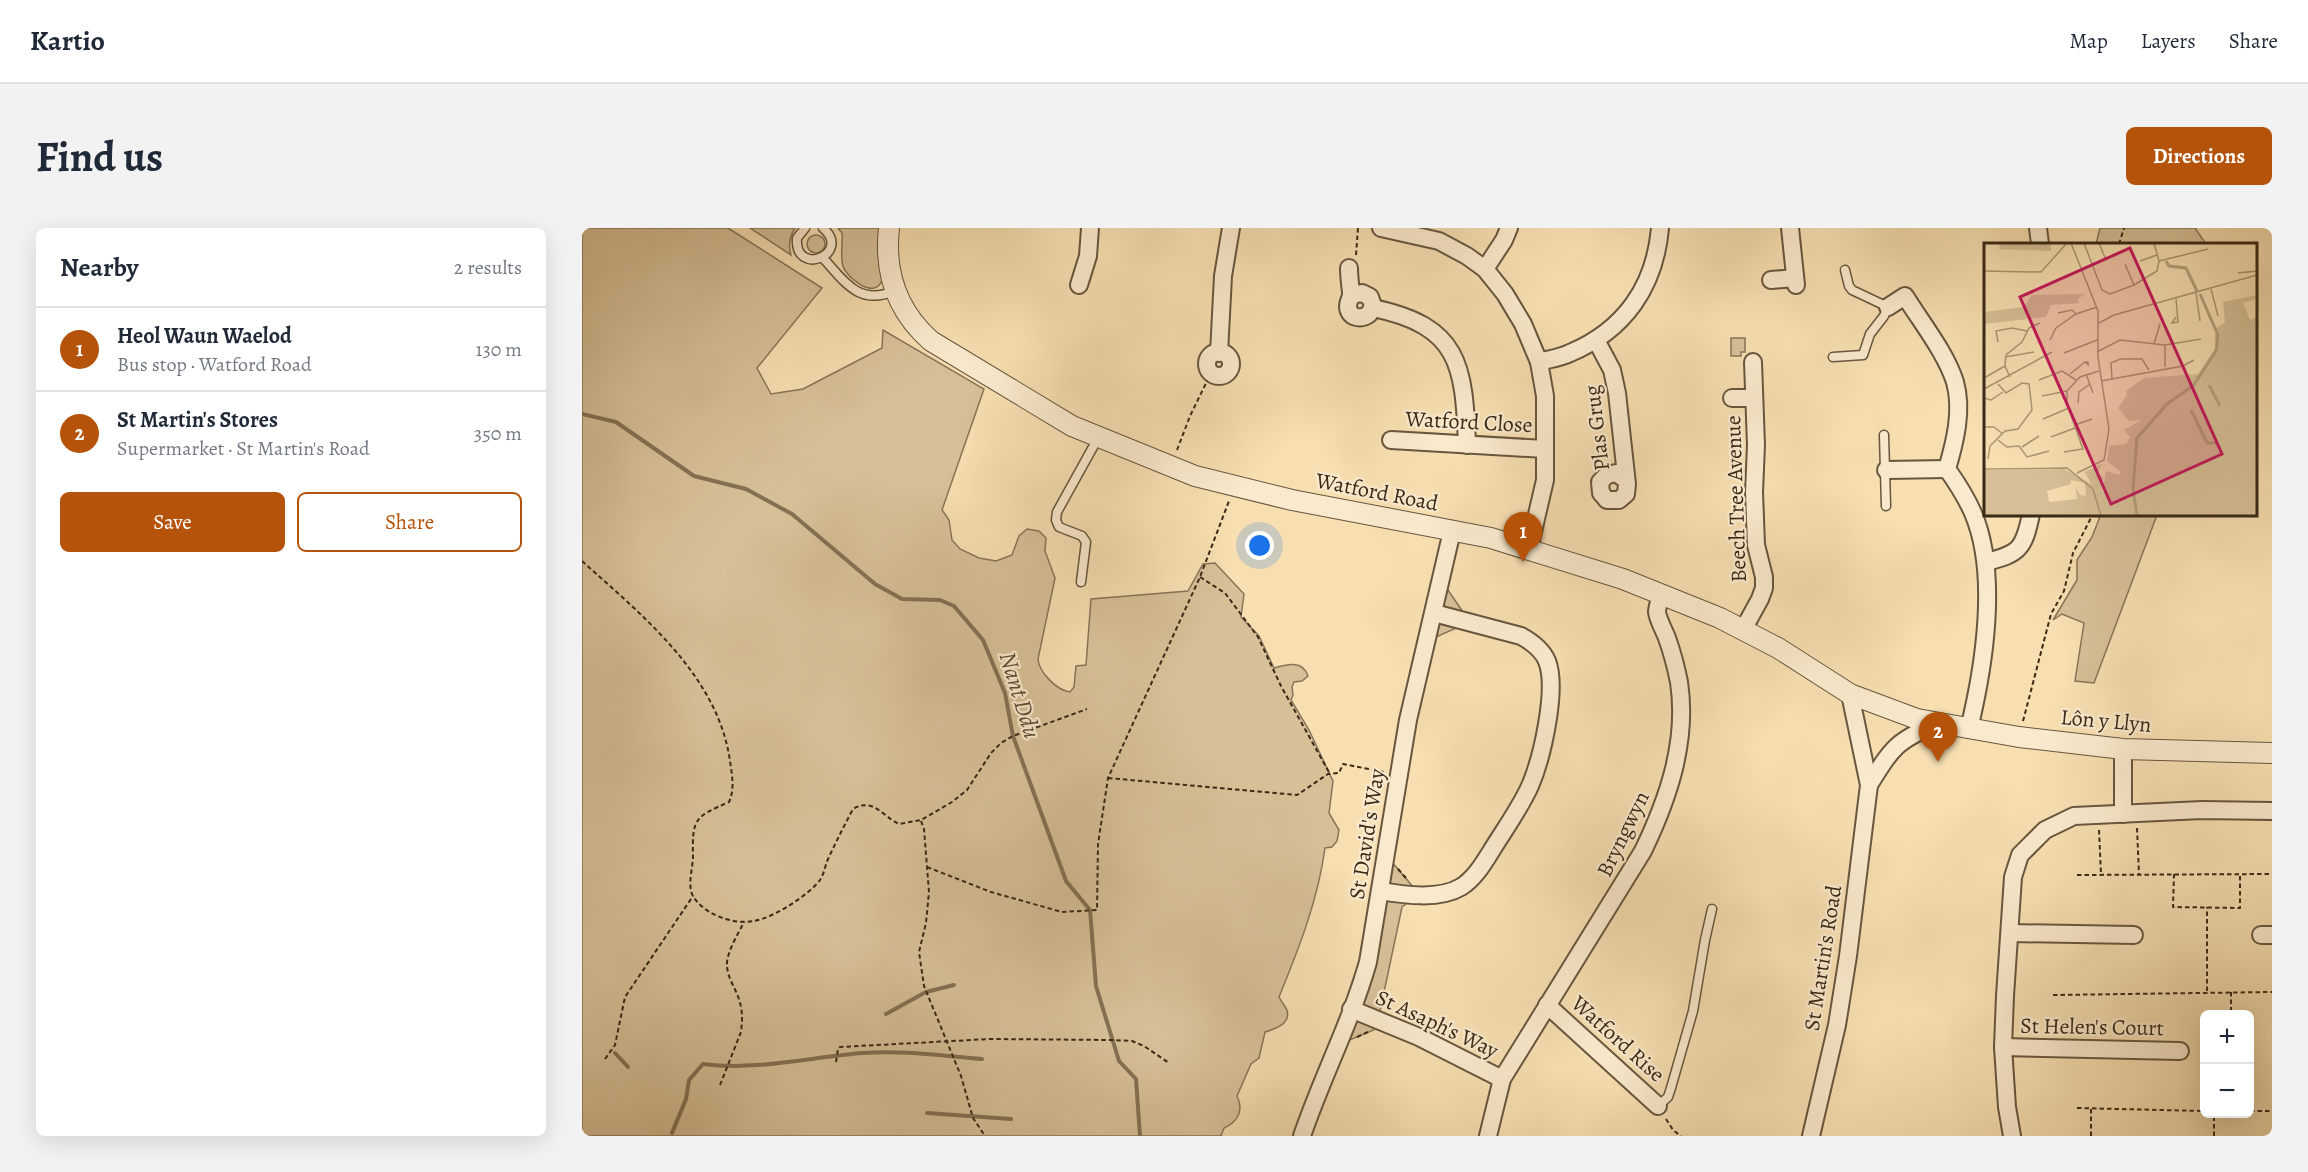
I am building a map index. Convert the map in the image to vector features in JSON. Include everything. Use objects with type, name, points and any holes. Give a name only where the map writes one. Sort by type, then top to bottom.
[{"type":"street","name":"Watford Road","points":[[889,228],[887,246],[894,291],[903,309],[917,328],[945,351],[1072,426],[1195,476],[1332,508],[1402,520],[1529,549],[1662,594],[1778,648],[1850,694],[1936,724]]},
{"type":"street","points":[[1079,285],[1088,256],[1090,228]]},
{"type":"street","points":[[1211,373],[1207,366],[1209,358],[1219,353],[1222,276],[1232,228]]},
{"type":"street","points":[[1381,228],[1439,241],[1467,256],[1485,269],[1505,294],[1523,324],[1539,362],[1545,396],[1545,480],[1543,497],[1529,549]]},
{"type":"street","points":[[1485,269],[1509,228]]},
{"type":"street","points":[[1539,362],[1569,354],[1596,340],[1624,316],[1643,292],[1658,254],[1660,228]]},
{"type":"street","points":[[1771,280],[1796,282],[1790,228]]},
{"type":"street","points":[[2038,228],[2040,243]]},
{"type":"street","points":[[1349,268],[1352,296],[1357,293],[1367,294],[1373,302],[1373,308],[1407,316],[1437,334],[1446,345],[1456,361],[1464,389],[1467,445]]},
{"type":"street","points":[[1888,308],[1905,296],[1939,350],[1954,381],[1958,404],[1956,437],[1947,470]]},
{"type":"street","name":"Plas Grug","points":[[1596,340],[1612,370],[1617,393],[1626,480]]},
{"type":"street","name":"Beech Tree Avenue","points":[[1743,630],[1764,588],[1764,577],[1756,545],[1753,362]]},
{"type":"street","name":"Beech Tree Avenue","points":[[1732,398],[1754,398]]},
{"type":"street","name":"Watford Close","points":[[1391,440],[1545,449]]},
{"type":"street","points":[[1886,470],[1947,470]]},
{"type":"street","points":[[1947,470],[1963,492],[1974,515],[1986,562],[1986,641],[1980,684],[1969,729]]},
{"type":"street","points":[[1986,562],[2009,556],[2024,543],[2031,516]]},
{"type":"street","name":"St David's Way","points":[[1302,1136],[1352,1010],[1368,962],[1408,720],[1452,531]]},
{"type":"street","name":"Bryngwyn","points":[[1488,1136],[1503,1079],[1643,852],[1660,816],[1671,784],[1682,719],[1679,684],[1672,653],[1657,611],[1662,594]]},
{"type":"street","points":[[1380,891],[1434,895],[1450,892],[1462,886],[1473,876],[1509,823],[1530,786],[1546,730],[1550,677],[1542,652],[1521,636],[1434,613]]},
{"type":"street","name":"St Martin's Road","points":[[1811,1136],[1837,1025],[1869,785],[1850,694]]},
{"type":"street","name":"Lôn y Llyn","points":[[1936,724],[2019,737],[2123,749],[2272,753]]},
{"type":"street","name":"St Martin's Road","points":[[1869,785],[1889,753],[1908,736],[1936,724]]},
{"type":"street","points":[[2123,749],[2130,814]]},
{"type":"street","points":[[2012,1136],[2007,1107],[2003,1047],[2013,877],[2020,855],[2045,830],[2074,816],[2202,810],[2272,812]]},
{"type":"street","points":[[2010,933],[2134,935]]},
{"type":"street","name":"Watford Rise","points":[[1547,1005],[1658,1107]]},
{"type":"street","name":"St Asaph's Way","points":[[1352,1010],[1444,1049],[1503,1079]]},
{"type":"street","name":"St Helen's Court","points":[[2003,1047],[2180,1051]]},
{"type":"lane","points":[[805,228],[797,238],[798,249],[805,258],[811,260],[823,258],[832,243],[828,232],[823,228]]},
{"type":"lane","points":[[823,258],[857,292],[869,297],[880,297],[894,291]]},
{"type":"lane","points":[[1833,357],[1863,355],[1870,334],[1888,308],[1852,290],[1845,270]]},
{"type":"lane","points":[[1884,435],[1886,506]]},
{"type":"lane","points":[[1081,582],[1086,542],[1082,536],[1059,527],[1056,520],[1057,512],[1098,437]]},
{"type":"lane","points":[[1658,1107],[1668,1097],[1694,1011],[1712,909]]},
{"type":"path","points":[[1349,268],[1355,262],[1358,228]]},
{"type":"path","points":[[2119,243],[2124,228]]},
{"type":"path","points":[[1171,466],[1190,416],[1211,373]]},
{"type":"path","points":[[927,867],[991,892],[1062,912],[1097,910],[1098,844],[1108,778],[1200,577],[1234,486]]},
{"type":"path","points":[[2019,737],[2051,614],[2064,591],[2073,553],[2092,516]]},
{"type":"path","points":[[582,561],[637,612],[687,665],[708,696],[728,747],[733,776],[732,796],[729,802],[705,812],[693,831],[691,882],[693,896],[718,916],[744,922],[757,921],[791,904],[812,888],[821,879],[853,810],[860,805],[868,804],[876,807],[899,824],[921,820],[952,802],[967,790],[991,753],[1001,743],[1013,736],[1088,710]]},
{"type":"path","points":[[1200,577],[1225,593],[1258,637],[1281,686],[1330,774]]},
{"type":"path","points":[[1108,778],[1297,795],[1330,774],[1339,773],[1343,764],[1399,775]]},
{"type":"path","points":[[2130,814],[2139,874]]},
{"type":"path","points":[[2099,815],[2101,874]]},
{"type":"path","points":[[921,820],[924,829],[928,908],[919,952],[924,986],[961,1076],[973,1118],[985,1136]]},
{"type":"path","points":[[2174,874],[2173,907],[2241,908],[2240,874]]},
{"type":"path","points":[[2078,875],[2272,874]]},
{"type":"path","points":[[605,1059],[615,1045],[625,997],[693,896]]},
{"type":"path","points":[[2206,992],[2207,907]]},
{"type":"path","points":[[720,1085],[741,1032],[740,1002],[730,980],[727,962],[744,922]]},
{"type":"path","points":[[2231,992],[2231,1010]]},
{"type":"path","points":[[2053,995],[2272,992]]},
{"type":"path","points":[[836,1062],[840,1047],[1062,1038],[1132,1041],[1144,1046],[1169,1063]]},
{"type":"path","points":[[1658,1107],[1673,1130],[1681,1136]]},
{"type":"path","points":[[2077,1108],[2200,1111]]},
{"type":"path","points":[[2091,1109],[2091,1136]]},
{"type":"path","points":[[2254,1111],[2272,1111]]},
{"type":"path","points":[[2214,1118],[2214,1136]]},
{"type":"shaded area","points":[[582,228],[728,228],[822,288],[757,368],[771,394],[803,389],[882,348],[883,330],[984,389],[942,510],[949,520],[952,540],[960,549],[979,558],[996,561],[1012,555],[1019,536],[1027,529],[1039,531],[1046,538],[1045,551],[1055,578],[1038,659],[1045,675],[1059,688],[1070,692],[1074,687],[1076,666],[1086,665],[1091,599],[1188,591],[1203,564],[1215,563],[1244,594],[1241,617],[1259,636],[1274,668],[1294,664],[1306,671],[1308,676],[1302,681],[1294,682],[1291,700],[1309,730],[1333,781],[1329,813],[1339,830],[1337,841],[1332,847],[1325,848],[1313,905],[1279,997],[1287,1010],[1287,1019],[1281,1025],[1265,1032],[1259,1058],[1251,1064],[1237,1096],[1240,1111],[1236,1119],[1224,1128],[1221,1136],[582,1136]]},
{"type":"shaded area","points":[[750,228],[795,228],[790,241],[791,255]]},
{"type":"shaded area","points":[[838,228],[880,228],[883,270],[882,280],[878,286],[867,288],[845,271],[842,258],[842,233]]},
{"type":"shaded area","points":[[2100,228],[2195,228],[2205,243],[2096,243]]},
{"type":"shaded area","points":[[816,235],[822,238],[825,244],[822,250],[816,253],[810,250],[807,244],[810,238]]},
{"type":"shaded area","points":[[1731,338],[1745,338],[1745,352],[1741,352],[1741,356],[1731,356]]},
{"type":"shaded area","points":[[2100,516],[2157,516],[2094,683],[2075,681],[2084,623],[2062,614],[2053,620],[2077,580],[2077,560],[2092,537]]},
{"type":"shaded area","points":[[1441,580],[1470,622],[1427,641]]},
{"type":"shaded area","points":[[1386,855],[1419,894],[1402,907],[1380,1011],[1388,1024],[1338,1045],[1351,1009]]},
{"type":"waterway","name":"Nant Ddu","points":[[582,414],[616,422],[694,476],[746,489],[792,514],[875,584],[902,599],[940,600],[954,606],[983,640],[1005,693],[1013,736],[1066,881],[1090,910],[1096,986],[1119,1061],[1136,1079],[1140,1136]]},
{"type":"waterway","points":[[886,1014],[926,992],[954,985]]},
{"type":"waterway","points":[[672,1133],[686,1099],[689,1080],[703,1064],[763,1065],[878,1052],[982,1059]]},
{"type":"waterway","points":[[615,1053],[628,1067]]},
{"type":"waterway","points":[[927,1113],[1011,1119]]},
{"type":"place","name":"Heol Waun Waelod","points":[[1523,562]]},
{"type":"place","name":"St Martin's Stores","points":[[1938,762]]}]
